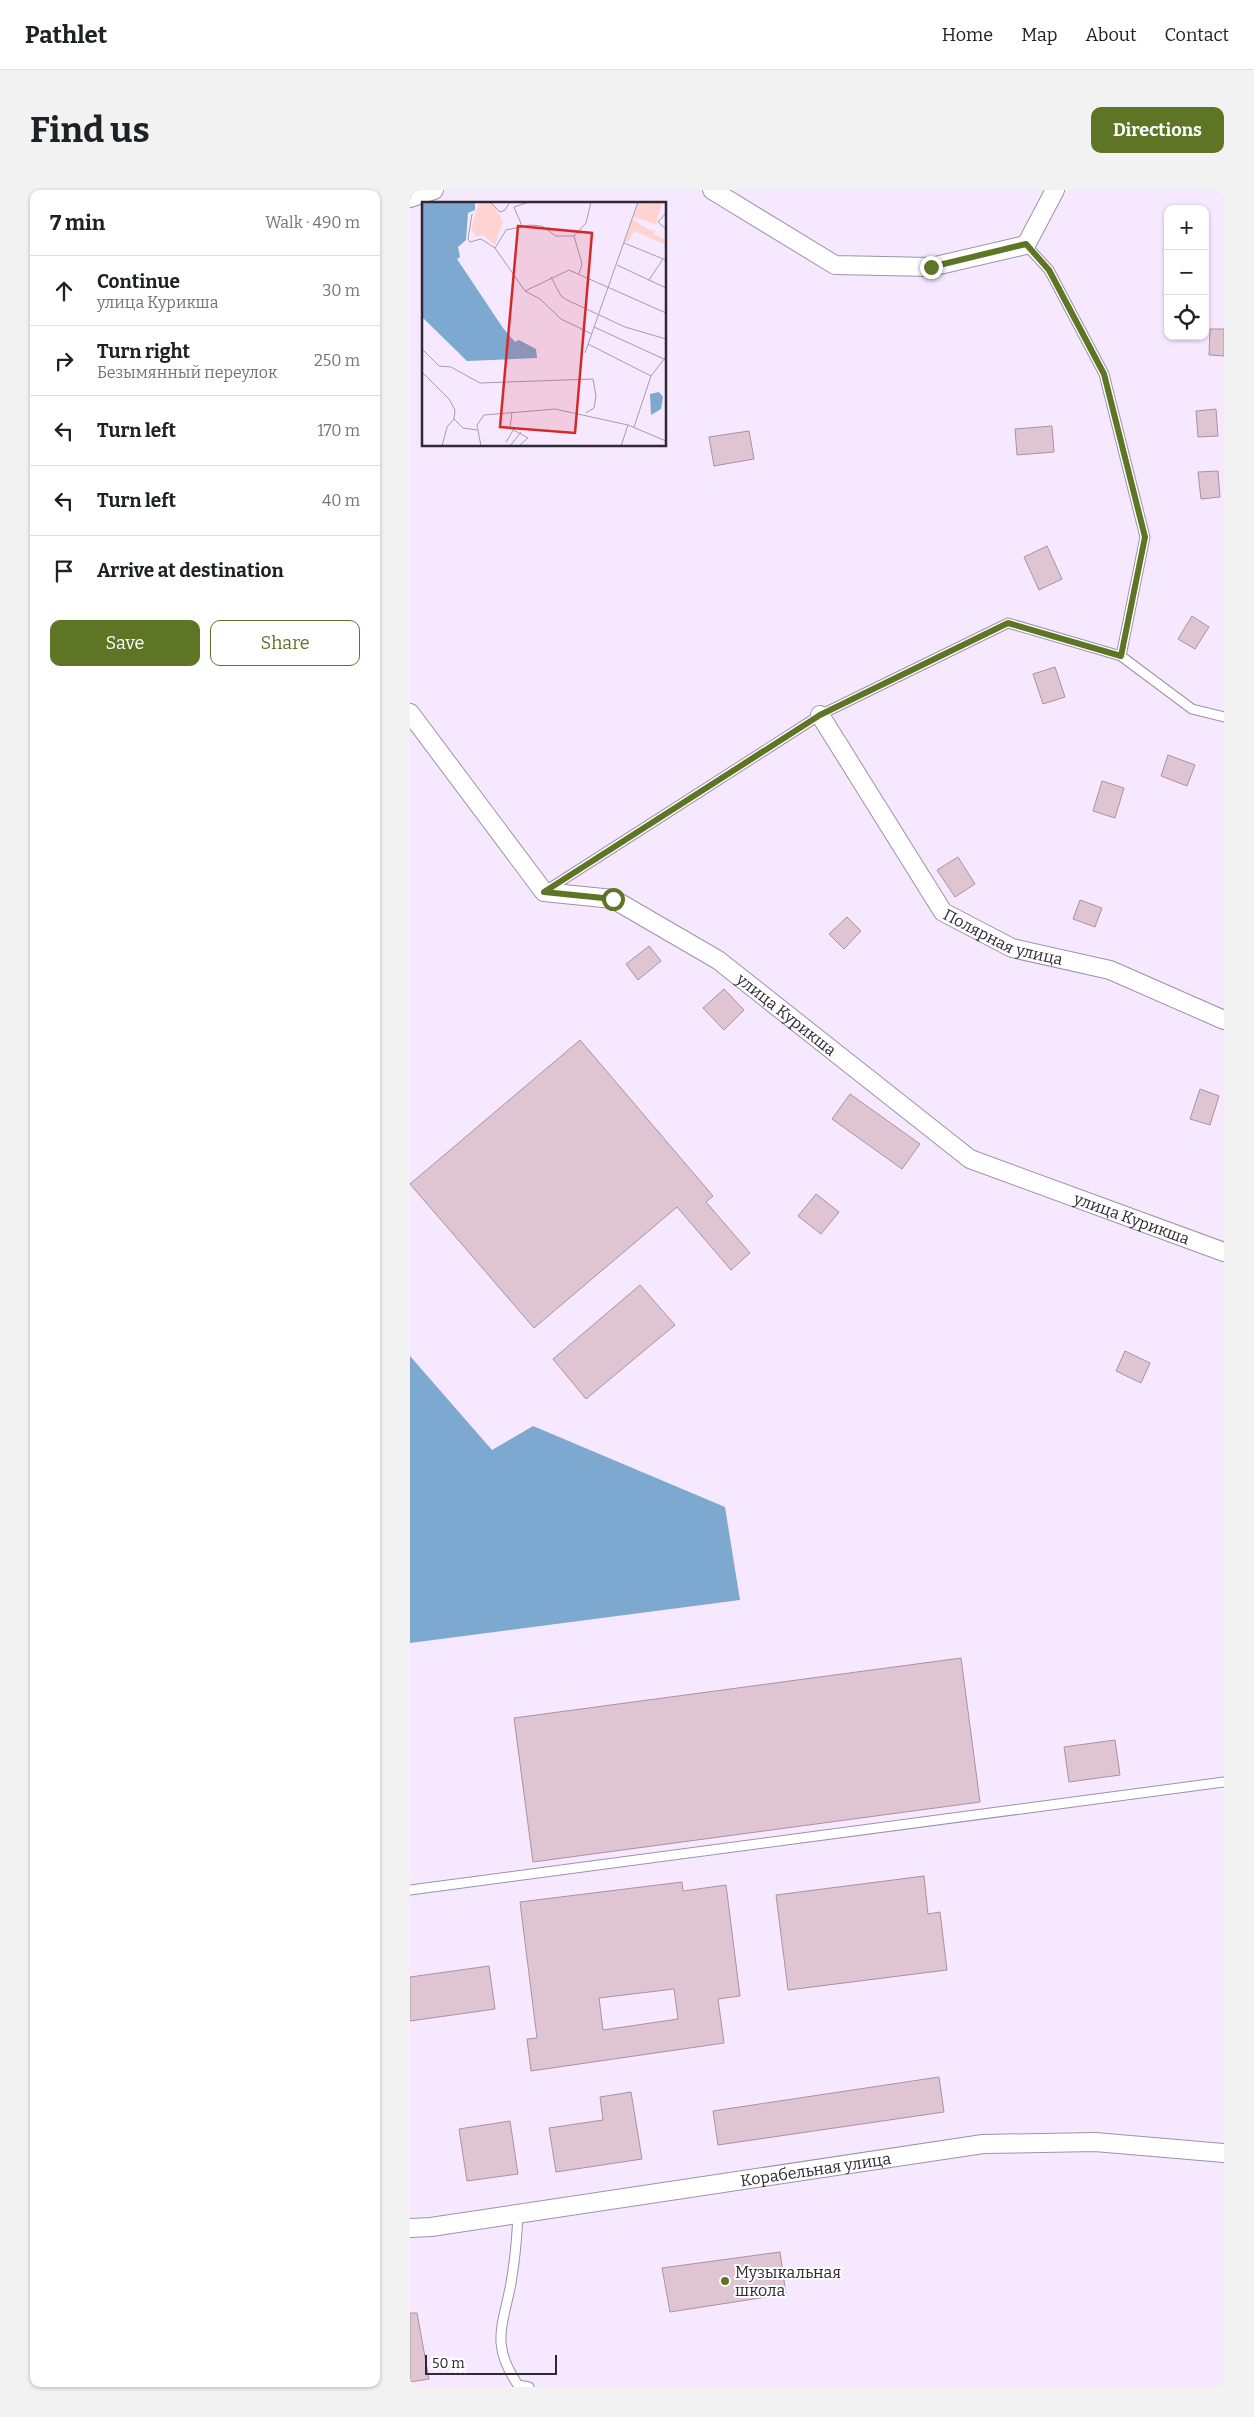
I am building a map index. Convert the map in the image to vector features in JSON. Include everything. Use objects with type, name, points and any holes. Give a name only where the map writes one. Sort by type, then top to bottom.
[{"type":"street","points":[[410,198],[434,190]]},
{"type":"street","points":[[712,190],[835,265],[931,267],[1026,244],[1055,190]]},
{"type":"street","points":[[410,713],[544,892]]},
{"type":"street","name":"Полярная улица","points":[[820,715],[943,912],[1012,948],[1110,970],[1224,1020]]},
{"type":"street","name":"улица Курикша","points":[[544,892],[613,899],[718,960],[970,1159],[1224,1252]]},
{"type":"street","name":"Корабельная улица","points":[[410,2228],[518,2214],[983,2144],[1094,2142],[1224,2154]]},
{"type":"lane","points":[[1026,244],[1049,270],[1104,374],[1145,537],[1121,656]]},
{"type":"lane","points":[[544,892],[820,715],[1008,623],[1121,656],[1192,709],[1224,717]]},
{"type":"lane","points":[[410,1890],[1224,1782]]},
{"type":"lane","points":[[518,2214],[511,2282],[499,2344],[507,2369],[518,2384],[529,2387]]},
{"type":"water","points":[[410,1356],[492,1450],[533,1426],[725,1507],[740,1600],[410,1643]]},
{"type":"building","points":[[1210,329],[1224,329],[1224,356],[1209,355]]},
{"type":"building","points":[[1216,409],[1218,436],[1198,437],[1196,411]]},
{"type":"building","points":[[1052,426],[1054,452],[1017,455],[1015,429]]},
{"type":"building","points":[[749,431],[754,459],[714,466],[709,437]]},
{"type":"building","points":[[1218,471],[1220,497],[1201,499],[1198,472]]},
{"type":"building","points":[[1047,546],[1062,579],[1039,590],[1024,557]]},
{"type":"building","points":[[1192,616],[1209,627],[1195,649],[1178,639]]},
{"type":"building","points":[[1055,667],[1065,697],[1043,704],[1033,674]]},
{"type":"building","points":[[1168,755],[1195,765],[1187,786],[1161,776]]},
{"type":"building","points":[[1102,781],[1124,788],[1115,818],[1093,811]]},
{"type":"building","points":[[958,857],[975,884],[955,897],[937,870]]},
{"type":"building","points":[[1080,900],[1102,908],[1095,927],[1073,919]]},
{"type":"building","points":[[847,917],[861,931],[844,949],[829,934]]},
{"type":"building","points":[[649,946],[661,961],[638,980],[626,964]]},
{"type":"building","points":[[724,989],[744,1010],[724,1030],[703,1008]]},
{"type":"building","points":[[580,1040],[713,1196],[706,1202],[750,1253],[731,1270],[677,1207],[534,1328],[410,1184]]},
{"type":"building","points":[[1200,1089],[1219,1096],[1210,1125],[1190,1119]]},
{"type":"building","points":[[850,1094],[920,1144],[902,1169],[832,1119]]},
{"type":"building","points":[[816,1194],[839,1212],[821,1234],[798,1216]]},
{"type":"building","points":[[640,1285],[675,1325],[586,1399],[553,1359]]},
{"type":"building","points":[[1125,1351],[1150,1363],[1141,1383],[1116,1371]]},
{"type":"building","points":[[961,1658],[980,1802],[533,1862],[514,1718]]},
{"type":"building","points":[[1115,1740],[1120,1775],[1069,1782],[1064,1747]]},
{"type":"building","points":[[924,1876],[928,1914],[940,1912],[947,1970],[788,1990],[776,1895]]},
{"type":"building","points":[[682,1882],[683,1891],[726,1885],[740,1996],[718,1999],[724,2043],[531,2071],[527,2039],[537,2038],[520,1902]],"holes":[[[674,1989],[678,2019],[603,2030],[599,1998]]]},
{"type":"building","points":[[489,1966],[495,2009],[410,2021],[410,1977]]},
{"type":"building","points":[[939,2077],[944,2112],[718,2145],[713,2111]]},
{"type":"building","points":[[631,2092],[642,2159],[556,2172],[549,2128],[603,2120],[600,2097]]},
{"type":"building","points":[[510,2121],[518,2174],[467,2181],[459,2129]]},
{"type":"building","name":"Музыкальная школа","points":[[780,2252],[786,2294],[670,2312],[662,2268]]},
{"type":"building","points":[[410,2313],[417,2313],[429,2379],[410,2382]]},
{"type":"place","name":"Музыкальная школа","points":[[725,2281]]},
{"type":"route","points":[[613,899],[544,892],[820,715],[1008,623],[1121,656],[1145,537],[1104,374],[1049,270],[1026,244],[931,267]]}]
